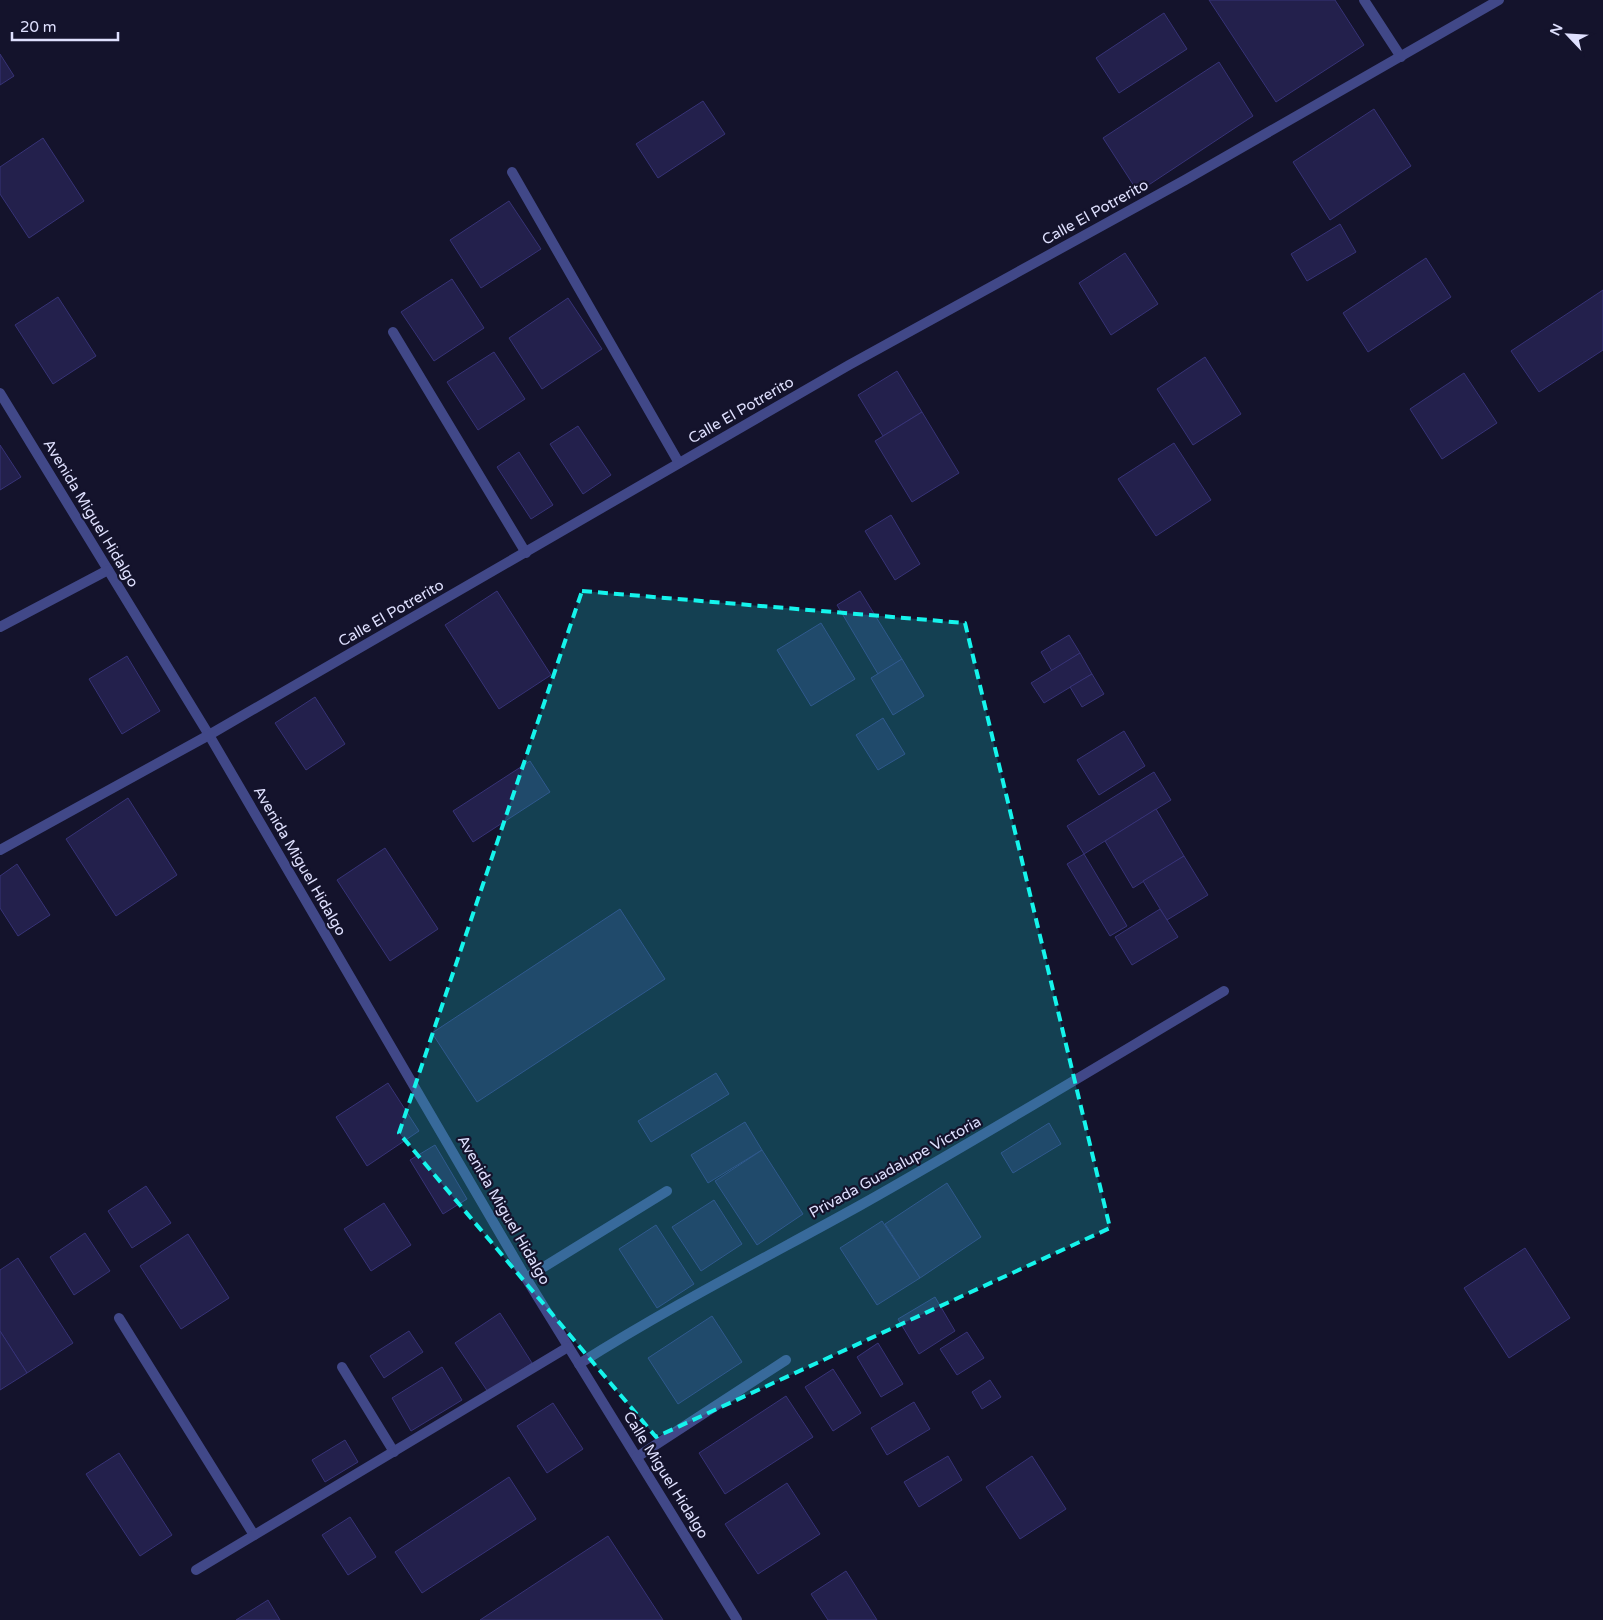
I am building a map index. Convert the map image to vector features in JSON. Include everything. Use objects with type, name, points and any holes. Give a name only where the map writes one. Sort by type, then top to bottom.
[{"type":"street","points":[[1364,0],[1401,57]]},
{"type":"street","name":"Calle El Potrerito","points":[[0,850],[209,735],[849,365],[1185,180],[1499,0]]},
{"type":"street","points":[[512,172],[679,463]]},
{"type":"street","points":[[393,332],[526,553]]},
{"type":"street","name":"Avenida Miguel Hidalgo","points":[[0,393],[209,735],[568,1347]]},
{"type":"street","points":[[0,627],[108,570]]},
{"type":"street","name":"Privada Guadalupe Victoria","points":[[579,1364],[712,1285],[984,1134],[1224,991]]},
{"type":"street","points":[[526,1278],[667,1191]]},
{"type":"street","points":[[119,1318],[254,1535]]},
{"type":"street","points":[[196,1570],[568,1347]]},
{"type":"street","name":"Calle Miguel Hidalgo","points":[[568,1347],[737,1620]]},
{"type":"street","points":[[637,1457],[786,1360]]},
{"type":"street","points":[[342,1367],[394,1452]]},
{"type":"highlighted area","points":[[582,591],[965,623],[1110,1228],[656,1437],[399,1133]]},
{"type":"building","points":[[1209,0],[1335,0],[1364,45],[1276,102]]},
{"type":"building","points":[[1164,13],[1187,49],[1119,93],[1096,58]]},
{"type":"building","points":[[0,54],[14,76],[0,85]]},
{"type":"building","points":[[1219,62],[1253,116],[1138,192],[1103,138]]},
{"type":"building","points":[[703,101],[725,134],[658,178],[636,144]]},
{"type":"building","points":[[1374,109],[1411,166],[1330,220],[1293,162]]},
{"type":"building","points":[[43,138],[84,201],[29,238],[0,194],[0,167]]},
{"type":"building","points":[[509,201],[541,249],[481,288],[450,240]]},
{"type":"building","points":[[1340,224],[1356,252],[1307,281],[1291,254]]},
{"type":"building","points":[[1125,253],[1158,304],[1111,335],[1079,283]]},
{"type":"building","points":[[1426,258],[1451,297],[1368,352],[1343,313]]},
{"type":"building","points":[[452,279],[484,328],[434,361],[401,312]]},
{"type":"building","points":[[1603,290],[1603,350],[1539,392],[1511,351]]},
{"type":"building","points":[[58,297],[96,356],[53,384],[15,325]]},
{"type":"building","points":[[568,298],[602,349],[542,389],[509,338]]},
{"type":"building","points":[[494,352],[525,399],[478,430],[447,382]]},
{"type":"building","points":[[1205,357],[1241,414],[1193,445],[1157,389]]},
{"type":"building","points":[[897,371],[922,412],[883,436],[858,395]]},
{"type":"building","points":[[1464,373],[1497,423],[1442,459],[1410,409]]},
{"type":"building","points":[[922,412],[959,473],[912,502],[875,441]]},
{"type":"building","points":[[578,426],[611,475],[583,494],[550,444]]},
{"type":"building","points":[[1174,443],[1211,500],[1156,536],[1118,479]]},
{"type":"building","points":[[0,445],[21,477],[0,490]]},
{"type":"building","points":[[519,452],[553,505],[531,519],[497,467]]},
{"type":"building","points":[[891,515],[920,564],[895,580],[865,531]]},
{"type":"building","points":[[497,591],[551,675],[499,709],[445,625]]},
{"type":"building","points":[[860,591],[902,659],[878,674],[837,605]]},
{"type":"building","points":[[821,623],[855,679],[811,706],[777,650]]},
{"type":"building","points":[[1069,635],[1080,653],[1052,671],[1041,652]]},
{"type":"building","points":[[1080,653],[1092,674],[1044,703],[1031,683]]},
{"type":"building","points":[[127,656],[160,711],[122,734],[89,679]]},
{"type":"building","points":[[902,659],[924,696],[893,715],[871,678]]},
{"type":"building","points":[[1092,674],[1104,694],[1082,707],[1070,687]]},
{"type":"building","points":[[315,697],[345,744],[306,770],[275,723]]},
{"type":"building","points":[[883,718],[905,754],[878,770],[856,735]]},
{"type":"building","points":[[1124,731],[1145,766],[1099,795],[1077,760]]},
{"type":"building","points":[[530,761],[550,792],[473,842],[453,811]]},
{"type":"building","points":[[1154,772],[1171,800],[1084,854],[1067,826]]},
{"type":"building","points":[[128,798],[177,875],[116,916],[66,839]]},
{"type":"building","points":[[1156,809],[1184,856],[1133,888],[1105,841]]},
{"type":"building","points":[[385,848],[438,929],[390,961],[337,880]]},
{"type":"building","points":[[1084,854],[1127,926],[1110,936],[1067,864]]},
{"type":"building","points":[[1184,856],[1208,895],[1167,920],[1143,881]]},
{"type":"building","points":[[17,864],[50,915],[18,936],[0,908],[0,876]]},
{"type":"building","points":[[620,909],[665,979],[477,1102],[432,1033]]},
{"type":"building","points":[[1160,909],[1178,937],[1132,965],[1115,937]]},
{"type":"building","points":[[716,1073],[729,1094],[651,1142],[638,1121]]},
{"type":"building","points":[[388,1083],[419,1131],[367,1166],[336,1117]]},
{"type":"building","points":[[745,1122],[762,1150],[708,1183],[691,1155]]},
{"type":"building","points":[[1049,1123],[1061,1144],[1013,1173],[1001,1153]]},
{"type":"building","points":[[435,1145],[467,1199],[443,1214],[410,1160]]},
{"type":"building","points":[[762,1150],[803,1214],[757,1245],[715,1181]]},
{"type":"building","points":[[947,1183],[981,1237],[920,1278],[885,1224]]},
{"type":"building","points":[[146,1186],[171,1223],[132,1248],[108,1211]]},
{"type":"building","points":[[714,1200],[742,1244],[701,1271],[672,1227]]},
{"type":"building","points":[[384,1203],[411,1245],[371,1271],[344,1229]]},
{"type":"building","points":[[882,1221],[920,1278],[877,1305],[840,1248]]},
{"type":"building","points":[[656,1225],[694,1284],[657,1308],[619,1249]]},
{"type":"building","points":[[85,1233],[110,1271],[74,1295],[50,1257]]},
{"type":"building","points":[[188,1234],[229,1298],[181,1329],[140,1266]]},
{"type":"building","points":[[1525,1248],[1570,1318],[1509,1358],[1464,1288]]},
{"type":"building","points":[[18,1258],[73,1343],[27,1373],[0,1331],[0,1270]]},
{"type":"building","points":[[935,1297],[955,1331],[919,1354],[898,1319]]},
{"type":"building","points":[[500,1313],[532,1363],[488,1392],[455,1343]]},
{"type":"building","points":[[712,1316],[742,1362],[678,1404],[648,1358]]},
{"type":"building","points":[[0,1331],[27,1373],[0,1390]]},
{"type":"building","points":[[409,1331],[423,1352],[384,1378],[370,1356]]},
{"type":"building","points":[[967,1332],[984,1358],[957,1375],[940,1349]]},
{"type":"building","points":[[878,1343],[903,1384],[881,1397],[857,1357]]},
{"type":"building","points":[[442,1367],[462,1400],[411,1431],[392,1398]]},
{"type":"building","points":[[833,1369],[861,1413],[833,1431],[805,1387]]},
{"type":"building","points":[[990,1380],[1001,1397],[982,1409],[972,1392]]},
{"type":"building","points":[[786,1396],[813,1437],[725,1494],[699,1453]]},
{"type":"building","points":[[914,1402],[930,1429],[887,1455],[871,1428]]},
{"type":"building","points":[[553,1403],[583,1449],[547,1473],[517,1426]]},
{"type":"building","points":[[345,1440],[358,1462],[325,1482],[312,1460]]},
{"type":"building","points":[[119,1453],[172,1535],[140,1556],[86,1474]]},
{"type":"building","points":[[948,1456],[962,1480],[919,1507],[904,1482]]},
{"type":"building","points":[[1032,1456],[1066,1509],[1020,1539],[986,1487]]},
{"type":"building","points":[[509,1477],[536,1519],[422,1593],[395,1552]]},
{"type":"building","points":[[787,1483],[820,1534],[758,1574],[725,1524]]},
{"type":"building","points":[[350,1517],[376,1557],[348,1575],[322,1535]]},
{"type":"building","points":[[608,1536],[663,1620],[480,1620]]},
{"type":"building","points":[[846,1571],[877,1620],[828,1620],[811,1594]]},
{"type":"building","points":[[268,1600],[280,1620],[236,1620]]}]
